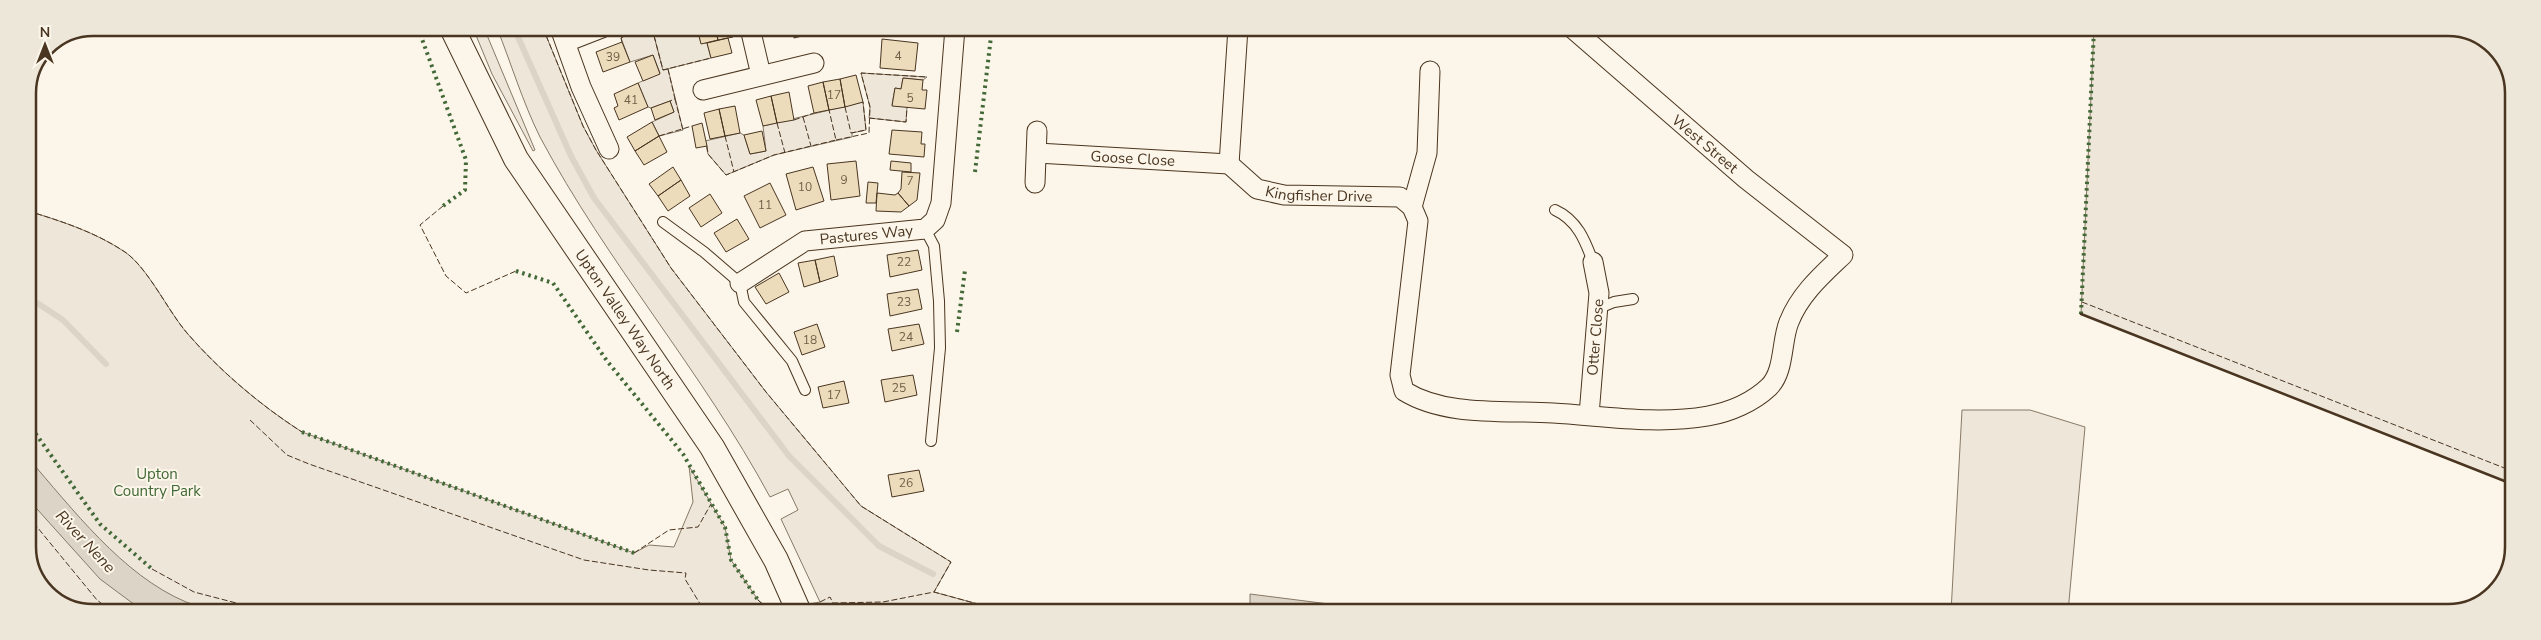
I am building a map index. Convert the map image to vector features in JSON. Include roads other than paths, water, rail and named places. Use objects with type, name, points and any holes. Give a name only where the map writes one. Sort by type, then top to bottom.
[{"type":"street","name":"Upton Valley Way North","points":[[456,36],[516,159],[712,447],[776,560],[795,604]]},
{"type":"street","points":[[563,36],[581,87],[609,149]]},
{"type":"street","points":[[752,36],[761,75]]},
{"type":"street","name":"Pastures Way","points":[[740,283],[805,241],[925,229],[935,220],[942,203],[954,36]]},
{"type":"street","points":[[1229,164],[1237,36]]},
{"type":"street","name":"West Street","points":[[1581,36],[1746,179],[1843,255],[1799,301],[1788,324],[1781,362],[1770,385],[1745,404],[1709,416],[1662,420],[1588,415]]},
{"type":"street","points":[[703,90],[814,62]]},
{"type":"street","points":[[1430,71],[1427,153],[1412,207],[1418,221],[1400,375],[1404,391],[1418,400],[1460,408],[1588,415]]},
{"type":"street","points":[[1035,183],[1037,131]]},
{"type":"street","name":"Goose Close","points":[[1037,153],[1229,164]]},
{"type":"street","name":"Kingfisher Drive","points":[[1229,164],[1257,189],[1284,195],[1400,197],[1412,207]]},
{"type":"street","name":"Otter Close","points":[[1588,415],[1599,293],[1593,262]]},
{"type":"lane","points":[[1555,210],[1574,222],[1586,243],[1593,262]]},
{"type":"lane","points":[[663,222],[704,252],[740,283],[744,302],[792,362],[804,390]]},
{"type":"lane","points":[[925,229],[934,246],[939,300],[940,348],[930,441]]},
{"type":"lane","points":[[1597,309],[1614,302],[1633,299]]},
{"type":"water","name":"River Nene","points":[[36,467],[80,518],[119,558],[163,590],[192,604],[134,604],[100,579],[36,508]]},
{"type":"water","points":[[1250,594],[1329,604],[1250,604]]},
{"type":"waterway","points":[[518,36],[571,156],[594,198],[789,456],[879,546],[933,574]]},
{"type":"waterway","points":[[36,302],[63,320],[106,364]]},
{"type":"park label","name":"Upton Country Park","points":[[157,482]]}]
